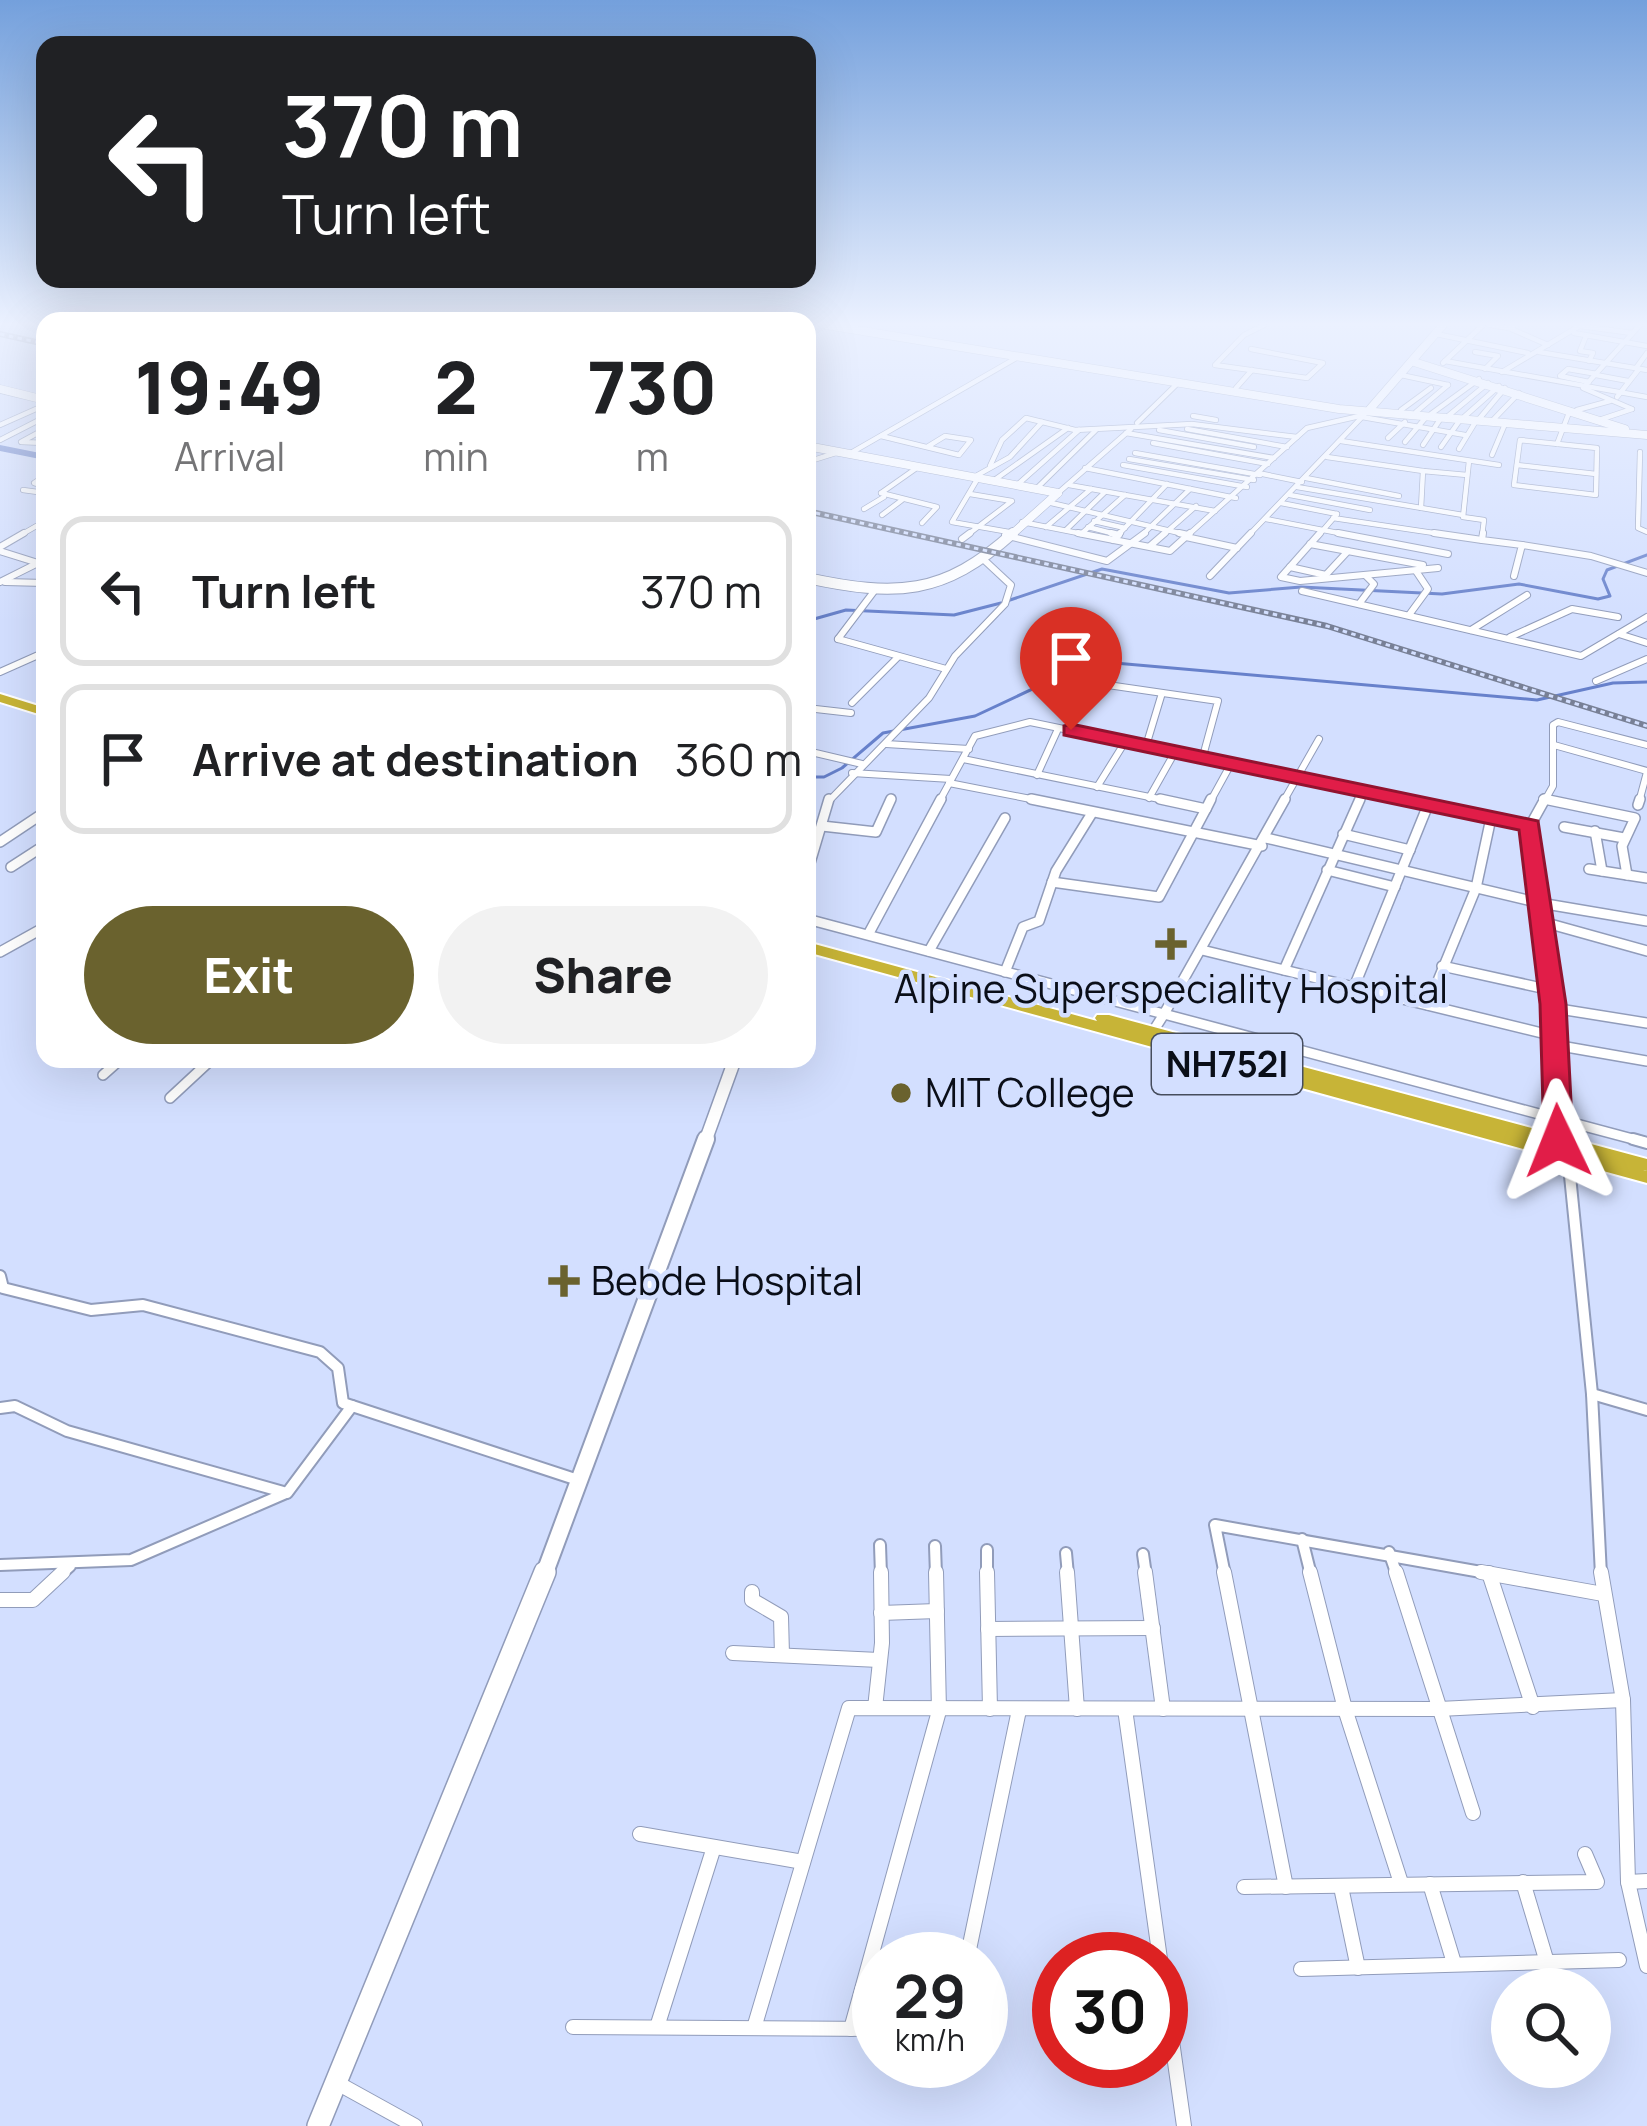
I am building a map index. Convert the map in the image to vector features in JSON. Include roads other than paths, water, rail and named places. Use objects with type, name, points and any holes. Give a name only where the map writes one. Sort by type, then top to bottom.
[{"type":"highway","points":[[0,702],[36,713]]},
{"type":"highway","name":"NH752I","points":[[816,944],[1563,1149],[1647,1177]]},
{"type":"highway","name":"NH752I","points":[[1563,1149],[1647,1165]]},
{"type":"street","points":[[816,460],[844,453],[901,424]]},
{"type":"street","points":[[990,466],[1002,440],[1019,424]]},
{"type":"street","points":[[1040,424],[1010,457],[976,478],[952,522],[1107,561]]},
{"type":"street","points":[[1052,424],[1079,430],[1211,425],[1297,437]]},
{"type":"street","points":[[816,580],[875,590],[937,582],[971,570],[994,552],[1007,533],[1136,424]]},
{"type":"street","points":[[1047,502],[1104,515],[1133,544],[1170,551],[1236,498],[1297,437],[1319,424]]},
{"type":"street","points":[[1210,576],[1356,424]]},
{"type":"street","points":[[1388,438],[1403,424]]},
{"type":"street","points":[[1404,424],[1465,435]]},
{"type":"street","points":[[1406,442],[1422,424]]},
{"type":"street","points":[[1423,445],[1435,424]]},
{"type":"street","points":[[1441,447],[1457,424]]},
{"type":"street","points":[[1459,449],[1474,424]]},
{"type":"street","points":[[1492,455],[1504,424]]},
{"type":"street","points":[[1507,424],[1644,434]]},
{"type":"street","points":[[1530,424],[1563,428]]},
{"type":"street","points":[[1557,444],[1565,424]]},
{"type":"street","points":[[1615,424],[1644,434]]},
{"type":"street","points":[[1113,474],[1162,426]]},
{"type":"street","points":[[1162,426],[1198,451],[1256,477]]},
{"type":"street","points":[[993,481],[1068,428]]},
{"type":"street","points":[[1132,428],[1150,440],[1271,461]]},
{"type":"street","points":[[1017,485],[1079,430]]},
{"type":"street","points":[[1036,489],[1096,430]]},
{"type":"street","points":[[21,442],[36,434]]},
{"type":"street","points":[[881,436],[927,447],[959,454],[970,440],[945,436],[927,447]]},
{"type":"street","points":[[0,440],[36,443]]},
{"type":"street","points":[[1520,440],[1597,448],[1596,495],[1514,485],[1517,465],[1520,440]]},
{"type":"street","points":[[1341,441],[1499,465]]},
{"type":"street","points":[[816,448],[1058,493]]},
{"type":"street","points":[[1132,456],[1284,449]]},
{"type":"street","points":[[1122,531],[1170,474],[1198,451]]},
{"type":"street","points":[[1132,456],[1198,451],[1256,477]]},
{"type":"street","points":[[1640,452],[1644,477],[1638,528],[1647,532]]},
{"type":"street","points":[[1132,456],[1170,474],[1256,477],[1400,496]]},
{"type":"street","points":[[1327,457],[1467,475]]},
{"type":"street","points":[[1463,514],[1469,460]]},
{"type":"street","points":[[1064,462],[1236,498]]},
{"type":"street","points":[[1517,465],[1596,474]]},
{"type":"street","points":[[884,496],[881,493],[918,467]]},
{"type":"street","points":[[1421,508],[1423,471]]},
{"type":"street","points":[[1302,482],[1484,520],[1482,539]]},
{"type":"street","points":[[1069,485],[1215,511]]},
{"type":"street","points":[[23,490],[36,489]]},
{"type":"street","points":[[1046,527],[1090,489]]},
{"type":"street","points":[[1097,568],[1133,544],[1190,489]]},
{"type":"street","points":[[1065,530],[1105,492]]},
{"type":"street","points":[[1149,547],[1208,493]]},
{"type":"street","points":[[962,539],[1012,501],[970,494]]},
{"type":"street","points":[[1290,495],[1370,510]]},
{"type":"street","points":[[865,509],[884,496],[938,507],[922,523]]},
{"type":"street","points":[[1088,527],[1125,496]]},
{"type":"street","points":[[882,515],[902,500]]},
{"type":"street","points":[[1281,503],[1337,514],[1281,577],[1438,568],[1454,539]]},
{"type":"street","points":[[1333,518],[1454,539],[1522,544],[1609,560],[1647,573]]},
{"type":"street","points":[[1266,519],[1448,554]]},
{"type":"street","points":[[1021,522],[1065,530],[1154,526],[1237,548]]},
{"type":"street","points":[[0,549],[36,527]]},
{"type":"street","points":[[1379,557],[1397,530]]},
{"type":"street","points":[[1310,544],[1438,568]]},
{"type":"street","points":[[1514,576],[1522,544]]},
{"type":"street","points":[[0,549],[36,560]]},
{"type":"street","points":[[1324,577],[1348,551]]},
{"type":"street","points":[[816,847],[831,794],[929,698],[946,668],[1006,602],[1011,585],[982,558]]},
{"type":"street","points":[[36,564],[0,582],[36,583]]},
{"type":"street","points":[[1290,567],[1324,577]]},
{"type":"street","points":[[1409,615],[1427,591],[1416,570]]},
{"type":"street","points":[[1359,604],[1372,589],[1365,575]]},
{"type":"street","points":[[875,590],[838,639],[946,668]]},
{"type":"street","points":[[1303,591],[1581,656],[1647,617]]},
{"type":"street","points":[[1471,630],[1527,595]]},
{"type":"street","points":[[1507,639],[1573,609],[1618,617]]},
{"type":"street","points":[[1619,634],[1647,643]]},
{"type":"street","points":[[0,672],[36,656]]},
{"type":"street","points":[[816,708],[852,708],[898,657]]},
{"type":"street","points":[[1597,681],[1647,659]]},
{"type":"street","points":[[1101,684],[1218,701],[1203,756]]},
{"type":"street","points":[[1146,746],[1162,693]]},
{"type":"street","points":[[869,933],[912,862],[976,736],[1030,722],[1530,826]]},
{"type":"street","points":[[1647,745],[1558,722],[1553,725],[1553,786],[1530,826],[1553,1008],[1558,1119],[1592,1394],[1603,1594],[1623,1700],[1628,1882],[1647,1966]]},
{"type":"street","points":[[1037,775],[1058,729]]},
{"type":"street","points":[[1150,1037],[1319,739]]},
{"type":"street","points":[[888,742],[969,749]]},
{"type":"street","points":[[1097,788],[1125,742]]},
{"type":"street","points":[[1554,745],[1647,772],[1638,805]]},
{"type":"street","points":[[1149,798],[1175,752]]},
{"type":"street","points":[[816,753],[856,766],[950,781],[1194,834],[1334,854],[1540,903],[1647,921]]},
{"type":"street","points":[[963,759],[1206,809]]},
{"type":"street","points":[[1052,882],[1152,900],[1159,897],[1232,762]]},
{"type":"street","points":[[1284,970],[1364,791]]},
{"type":"street","points":[[816,831],[876,832],[891,799]]},
{"type":"street","points":[[1543,799],[1635,818],[1624,838],[1627,875]]},
{"type":"street","points":[[1354,987],[1427,805]]},
{"type":"street","points":[[1006,972],[1023,928],[1039,921],[1052,882],[1092,813]]},
{"type":"street","points":[[0,842],[36,818]]},
{"type":"street","points":[[928,951],[1005,818]]},
{"type":"street","points":[[1428,1005],[1476,888],[1491,818]]},
{"type":"street","points":[[1564,827],[1624,838]]},
{"type":"street","points":[[1595,832],[1602,871]]},
{"type":"street","points":[[1343,835],[1409,850]]},
{"type":"street","points":[[11,867],[36,851]]},
{"type":"street","points":[[1588,869],[1647,878]]},
{"type":"street","points":[[1327,870],[1395,887]]},
{"type":"street","points":[[816,921],[1647,1143]]},
{"type":"street","points":[[1543,922],[1647,951]]},
{"type":"street","points":[[2,948],[36,931]]},
{"type":"street","points":[[1202,950],[1647,1061]]},
{"type":"street","points":[[1442,966],[1551,990]]},
{"type":"street","points":[[1553,1008],[1647,1023]]},
{"type":"street","points":[[103,1075],[111,1068]]},
{"type":"street","points":[[170,1098],[202,1068]]},
{"type":"street","points":[[318,2126],[581,1481],[733,1068]]},
{"type":"street","points":[[0,1276],[4,1288],[19,1294],[91,1310],[143,1305],[320,1352],[338,1369],[343,1403],[581,1481]]},
{"type":"street","points":[[1592,1394],[1647,1410]]},
{"type":"street","points":[[0,1408],[15,1406],[67,1431],[287,1493]]},
{"type":"street","points":[[0,1565],[70,1567],[131,1560],[287,1493],[352,1406]]},
{"type":"street","points":[[1286,1887],[1215,1525],[1389,1552],[1603,1594]]},
{"type":"street","points":[[1302,1539],[1345,1709],[1401,1883]]},
{"type":"street","points":[[875,1708],[880,1545]]},
{"type":"street","points":[[573,2027],[851,2029],[939,1711],[935,1546]]},
{"type":"street","points":[[987,1550],[990,1709]]},
{"type":"street","points":[[1389,1552],[1472,1813]]},
{"type":"street","points":[[1066,1553],[1077,1709]]},
{"type":"street","points":[[1143,1554],[1163,1709]]},
{"type":"street","points":[[0,1600],[32,1600],[54,1587],[70,1567]]},
{"type":"street","points":[[1489,1573],[1533,1707]]},
{"type":"street","points":[[752,1592],[752,1600],[781,1617],[782,1655]]},
{"type":"street","points":[[881,1613],[937,1611]]},
{"type":"street","points":[[988,1629],[1153,1628]]},
{"type":"street","points":[[733,1653],[880,1660]]},
{"type":"street","points":[[754,2028],[849,1708],[1439,1709],[1623,1700]]},
{"type":"street","points":[[1125,1709],[1157,1932]]},
{"type":"street","points":[[973,1932],[1019,1710]]},
{"type":"street","points":[[640,1834],[803,1862]]},
{"type":"street","points":[[657,2027],[714,1847]]},
{"type":"street","points":[[1244,1887],[1598,1882],[1585,1854]]},
{"type":"street","points":[[1628,1882],[1647,1881]]},
{"type":"street","points":[[1523,1882],[1546,1959]]},
{"type":"street","points":[[1430,1884],[1454,1963]]},
{"type":"street","points":[[1341,1887],[1358,1968]]},
{"type":"street","points":[[1301,1969],[1619,1960]]},
{"type":"street","points":[[339,2084],[389,2107],[415,2126]]},
{"type":"street","points":[[1179,2088],[1184,2126]]},
{"type":"waterway","points":[[0,448],[36,455]]},
{"type":"waterway","points":[[1010,600],[1102,569],[1229,593],[1301,587],[1442,594],[1519,584],[1598,599],[1610,596],[1603,579],[1607,570],[1647,555]]},
{"type":"waterway","points":[[816,618],[846,610],[954,615],[1001,603]]},
{"type":"waterway","points":[[816,777],[842,768],[883,733],[975,716],[1092,661],[1537,700],[1613,683],[1647,682]]},
{"type":"railway","points":[[816,513],[1327,626],[1647,726]]},
{"type":"place","name":"Alpine Superspeciality Hospital","points":[[1171,944]]},
{"type":"place","name":"MIT College","points":[[901,1093]]},
{"type":"place","name":"Bebde Hospital","points":[[564,1281]]}]
